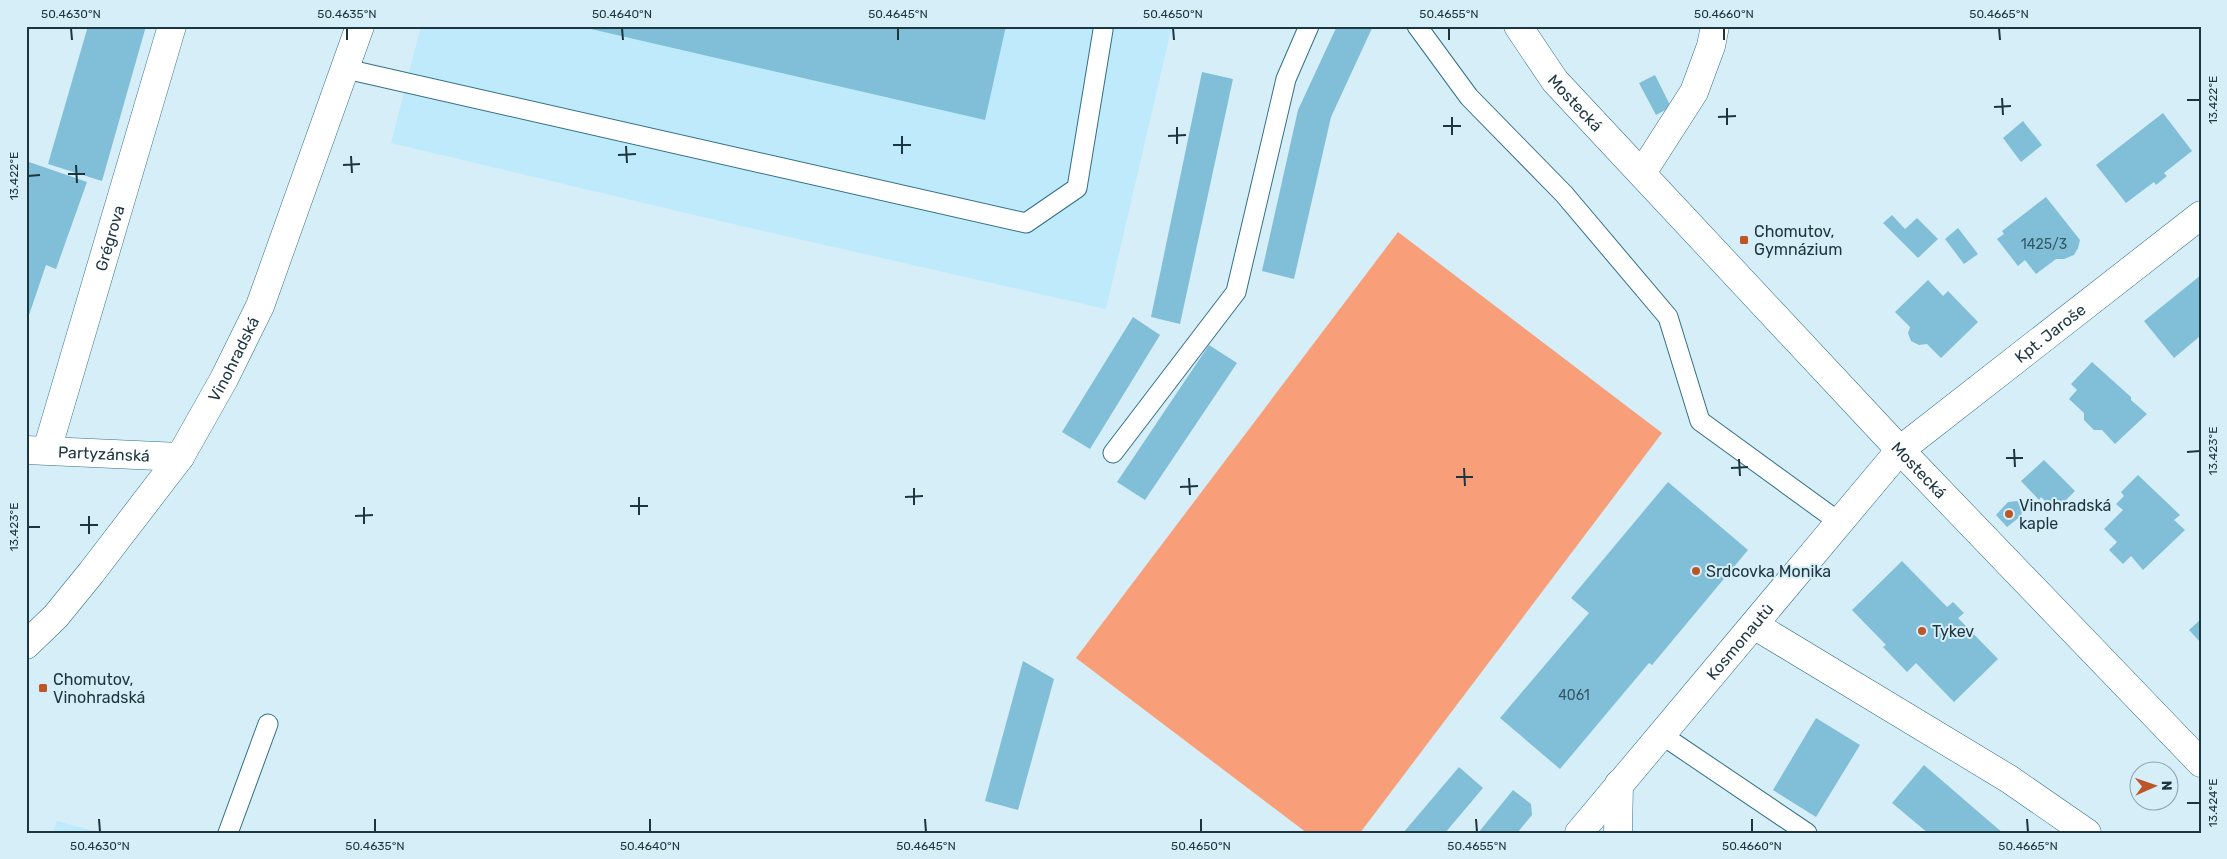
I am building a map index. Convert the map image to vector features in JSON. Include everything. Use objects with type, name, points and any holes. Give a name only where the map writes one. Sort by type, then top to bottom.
[{"type":"street","name":"Grégrova","points":[[37,450],[172,26]]},
{"type":"street","name":"Vinohradská","points":[[26,646],[56,616],[180,457],[224,379],[260,306],[360,26]]},
{"type":"street","name":"Mostecká","points":[[1518,26],[1555,81],[1900,450],[2201,763]]},
{"type":"street","points":[[1642,173],[1694,92],[1711,46],[1715,26]]},
{"type":"street","name":"Kpt. Jaroše","points":[[1900,450],[2201,215]]},
{"type":"street","name":"Partyzánská","points":[[37,450],[180,457]]},
{"type":"street","name":"Kosmonautů","points":[[1579,833],[1900,450]]},
{"type":"street","points":[[1754,625],[2009,779],[2087,833]]},
{"type":"street","points":[[1618,833],[1619,784]]},
{"type":"lane","points":[[1113,454],[1236,292],[1286,79],[1309,26]]},
{"type":"lane","points":[[1417,26],[1469,97],[1564,194],[1668,317],[1700,421],[1839,522]]},
{"type":"lane","points":[[346,68],[1026,223],[1077,188],[1103,30]]},
{"type":"lane","points":[[228,833],[268,724]]},
{"type":"lane","points":[[1662,735],[1807,833]]},
{"type":"shaded area","points":[[421,26],[1172,26],[1106,309],[724,222],[391,143]]},
{"type":"shaded area","points":[[1398,232],[1662,433],[1360,833],[1307,833],[1076,658]]},
{"type":"shaded area","points":[[57,821],[101,833],[53,833]]},
{"type":"building","points":[[88,26],[146,26],[102,181],[48,164]]},
{"type":"building","points":[[578,26],[1006,26],[985,120]]},
{"type":"building","points":[[1337,26],[1373,26],[1331,117],[1294,279],[1262,271],[1298,110]]},
{"type":"building","points":[[1202,72],[1233,79],[1180,324],[1151,317]]},
{"type":"building","points":[[1655,75],[1671,107],[1656,115],[1639,83]]},
{"type":"building","points":[[2163,113],[2192,151],[2164,173],[2167,176],[2156,185],[2154,182],[2126,203],[2096,165]]},
{"type":"building","points":[[2023,121],[2042,145],[2021,162],[2003,138]]},
{"type":"building","points":[[29,162],[87,182],[56,269],[46,265],[27,321],[26,169]]},
{"type":"building","points":[[2046,197],[2080,240],[2074,255],[2064,259],[2056,259],[2036,274],[2025,260],[2018,266],[1997,239],[2004,234],[2002,231]]},
{"type":"building","points":[[1892,215],[1905,229],[1917,218],[1938,239],[1918,258],[1883,223]]},
{"type":"building","points":[[1958,228],[1978,254],[1964,264],[1945,239]]},
{"type":"building","points":[[2201,275],[2201,339],[2199,337],[2174,358],[2144,321]]},
{"type":"building","points":[[1928,280],[1943,296],[1948,291],[1978,322],[1941,358],[1927,344],[1919,345],[1911,341],[1908,333],[1910,327],[1895,312]]},
{"type":"building","points":[[1133,317],[1160,335],[1090,449],[1062,432]]},
{"type":"building","points":[[1209,345],[1237,363],[1145,500],[1117,482]]},
{"type":"building","points":[[2092,362],[2147,414],[2115,444],[2102,430],[2094,430],[2084,420],[2084,413],[2069,399],[2077,390],[2071,384]]},
{"type":"building","points":[[2044,460],[2075,491],[2055,511],[2041,497],[2039,500],[2021,481]]},
{"type":"building","points":[[2138,475],[2180,515],[2174,520],[2185,530],[2143,570],[2131,556],[2123,564],[2109,550],[2117,542],[2104,529],[2123,510],[2116,504],[2124,496],[2121,492]]},
{"type":"building","points":[[1668,482],[1748,550],[1652,665],[1649,663],[1560,769],[1500,718],[1589,613],[1571,598]]},
{"type":"building","name":"Vinohradská kaple","points":[[2017,501],[2023,507],[2021,516],[2007,527],[1996,515],[2008,502]]},
{"type":"building","name":"Tykev","points":[[1902,561],[1947,607],[1953,602],[1964,613],[1958,618],[1998,659],[1954,702],[1916,663],[1907,672],[1883,647],[1886,645],[1852,610]]},
{"type":"building","points":[[2201,619],[2201,643],[2189,630]]},
{"type":"building","points":[[1023,661],[1054,679],[1018,810],[985,801]]},
{"type":"building","points":[[1816,718],[1860,745],[1816,817],[1773,790]]},
{"type":"building","points":[[1924,765],[2003,833],[1928,833],[1892,803]]},
{"type":"building","points":[[1459,767],[1483,788],[1445,833],[1403,833]]},
{"type":"building","points":[[1513,790],[1531,804],[1532,815],[1517,833],[1478,833]]},
{"type":"place","name":"Chomutov, Gymnázium","points":[[1744,240]]},
{"type":"place","name":"Vinohradská kaple","points":[[2009,514]]},
{"type":"place","name":"Srdcovka Monika","points":[[1696,571]]},
{"type":"place","name":"Tykev","points":[[1922,631]]},
{"type":"place","name":"Chomutov, Vinohradská","points":[[43,688]]}]
